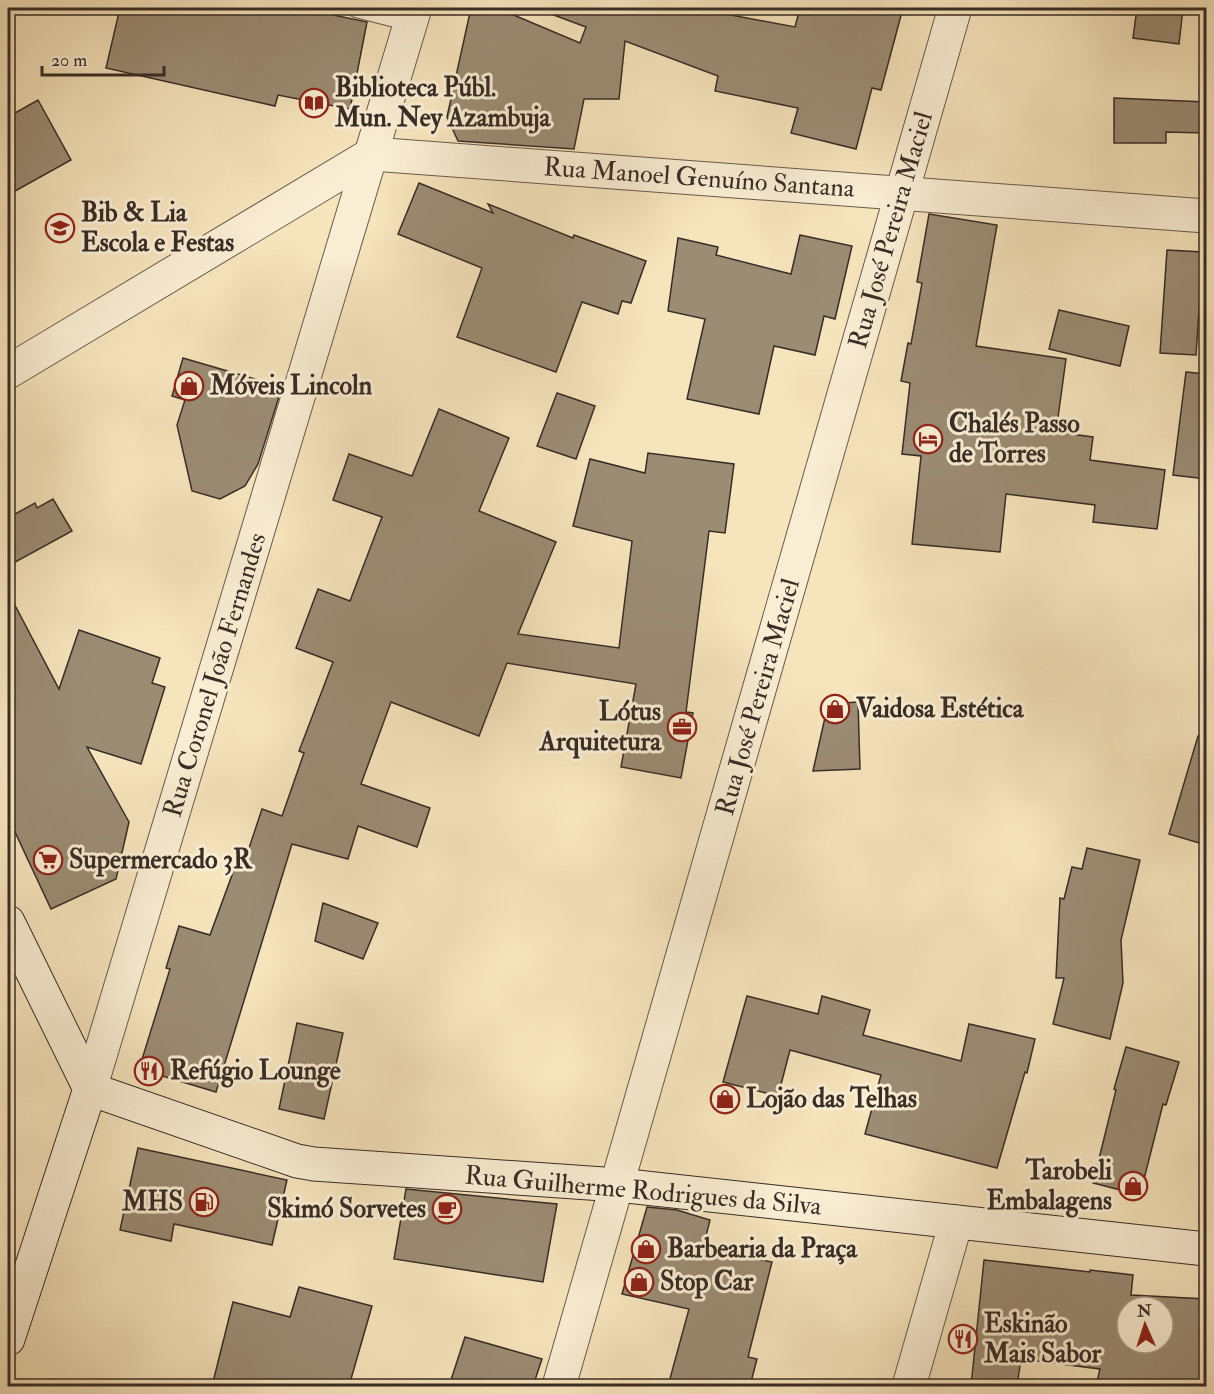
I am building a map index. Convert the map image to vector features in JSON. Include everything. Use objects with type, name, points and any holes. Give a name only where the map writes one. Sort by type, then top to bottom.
[{"type":"street","name":"Rua José Pereira Maciel","points":[[559,1386],[955,8]]},
{"type":"street","name":"Rua Coronel João Fernandes","points":[[8,1339],[90,1089],[413,15]]},
{"type":"street","name":"Rua Manoel Genuíno Santana","points":[[372,154],[1206,216]]},
{"type":"street","points":[[8,372],[372,154]]},
{"type":"street","points":[[8,922],[90,1089]]},
{"type":"street","name":"Rua Guilherme Rodrigues da Silva","points":[[90,1089],[297,1161],[314,1164],[618,1185],[1206,1249]]},
{"type":"street","points":[[909,1386],[956,1222]]},
{"type":"lane","points":[[356,8],[413,15]]},
{"type":"building","points":[[120,8],[300,8],[367,22],[350,109],[278,95],[275,106],[106,68]]},
{"type":"building","points":[[471,8],[497,8],[580,43],[586,27],[543,11],[544,8],[694,8],[795,27],[800,8],[903,8],[881,90],[872,88],[856,149],[791,133],[798,108],[715,91],[718,76],[625,41],[619,99],[584,99],[574,149],[458,141],[447,117]]},
{"type":"building","points":[[1137,8],[1183,8],[1179,44],[1133,38]]},
{"type":"building","points":[[1114,98],[1206,102],[1206,133],[1166,132],[1166,143],[1114,143]]},
{"type":"building","points":[[38,100],[71,160],[8,195],[8,117]]},
{"type":"building","points":[[419,183],[493,213],[488,204],[573,238],[574,235],[646,261],[631,303],[622,301],[618,314],[582,302],[556,372],[457,337],[482,268],[398,234]]},
{"type":"building","points":[[929,214],[997,225],[976,346],[1066,359],[1056,432],[1093,437],[1090,460],[1165,470],[1157,529],[1093,522],[1095,505],[1006,494],[1000,552],[912,544],[921,456],[902,454],[910,383],[901,381],[908,343],[911,344],[922,283],[917,282]]},
{"type":"building","points":[[800,235],[852,246],[835,319],[824,316],[815,355],[774,346],[759,414],[687,399],[705,319],[668,311],[678,238],[718,247],[716,255],[791,274]]},
{"type":"building","points":[[1167,250],[1203,252],[1196,355],[1160,353]]},
{"type":"building","points":[[1059,310],[1129,326],[1120,366],[1049,349]]},
{"type":"building","points":[[183,358],[282,387],[258,464],[245,486],[220,499],[192,491],[177,425],[185,400],[172,396]]},
{"type":"building","points":[[1186,372],[1206,374],[1206,479],[1173,475]]},
{"type":"building","points":[[557,393],[595,406],[576,459],[537,446]]},
{"type":"building","points":[[439,409],[509,438],[479,511],[556,542],[518,634],[619,648],[632,541],[573,526],[590,459],[645,473],[648,453],[734,464],[725,533],[709,531],[686,712],[693,713],[681,778],[621,767],[636,684],[507,663],[479,736],[391,702],[361,784],[430,808],[417,847],[358,826],[348,859],[292,844],[216,1092],[139,1069],[170,969],[166,968],[179,926],[210,935],[235,867],[242,869],[262,809],[282,816],[304,753],[299,751],[333,662],[296,648],[318,589],[350,601],[382,517],[333,500],[349,454],[412,476]]},
{"type":"building","points":[[53,499],[72,531],[8,566],[8,518],[35,503],[37,508]]},
{"type":"building","points":[[8,592],[59,689],[79,630],[160,658],[152,683],[165,687],[141,764],[87,747],[129,822],[116,879],[51,909],[8,817]]},
{"type":"building","points":[[858,702],[860,769],[813,771],[828,704]]},
{"type":"building","points":[[1198,736],[1206,737],[1206,845],[1169,834]]},
{"type":"building","points":[[1087,848],[1140,860],[1121,940],[1123,983],[1110,1039],[1053,1024],[1064,978],[1056,978],[1060,898],[1064,899],[1072,867],[1082,869]]},
{"type":"building","points":[[323,903],[378,923],[363,959],[315,941]]},
{"type":"building","points":[[747,996],[818,1014],[822,996],[870,1010],[863,1035],[961,1061],[969,1024],[1035,1039],[1027,1073],[1025,1072],[997,1168],[865,1134],[881,1075],[790,1050],[778,1096],[723,1082]]},
{"type":"building","points":[[297,1023],[343,1033],[324,1119],[279,1109]]},
{"type":"building","points":[[1126,1047],[1179,1062],[1166,1105],[1163,1104],[1140,1195],[1093,1183]]},
{"type":"building","name":"MHS","points":[[138,1148],[287,1180],[272,1245],[174,1224],[171,1241],[120,1230]]},
{"type":"building","points":[[406,1189],[557,1204],[543,1282],[394,1259]]},
{"type":"building","points":[[647,1207],[677,1210],[710,1220],[703,1248],[772,1262],[748,1357],[757,1359],[750,1386],[668,1386],[689,1309],[622,1294]]},
{"type":"building","points":[[984,1260],[1133,1275],[1131,1295],[1115,1295],[1115,1355],[1175,1355],[1175,1297],[1206,1299],[1206,1386],[1096,1386],[1100,1369],[1021,1359],[1017,1386],[971,1386]]},
{"type":"building","points":[[299,1287],[372,1306],[349,1386],[212,1386],[233,1302],[290,1317]]},
{"type":"building","points":[[465,1337],[542,1359],[533,1386],[449,1386]]},
{"type":"place","name":"Biblioteca Públ. Mun. Ney Azambuja","points":[[314,103]]},
{"type":"place","name":"Bib & Lia Escola e Festas","points":[[60,228]]},
{"type":"place","name":"Móveis Lincoln","points":[[189,386]]},
{"type":"place","name":"Chalés Passo de Torres","points":[[928,439]]},
{"type":"place","name":"Vaidosa Estética","points":[[835,709]]},
{"type":"place","name":"Lótus Arquitetura","points":[[682,727]]},
{"type":"place","name":"Supermercado 3R","points":[[48,860]]},
{"type":"place","name":"Refúgio Lounge","points":[[149,1071]]},
{"type":"place","name":"Lojão das Telhas","points":[[725,1099]]},
{"type":"place","name":"Tarobeli Embalagens","points":[[1133,1186]]},
{"type":"place","name":"MHS","points":[[204,1202]]},
{"type":"place","name":"Skimó Sorvetes","points":[[447,1209]]},
{"type":"place","name":"Barbearia da Praça","points":[[646,1249]]},
{"type":"place","name":"Stop Car","points":[[639,1282]]},
{"type":"place","name":"Eskinão Mais Sabor","points":[[963,1339]]}]
